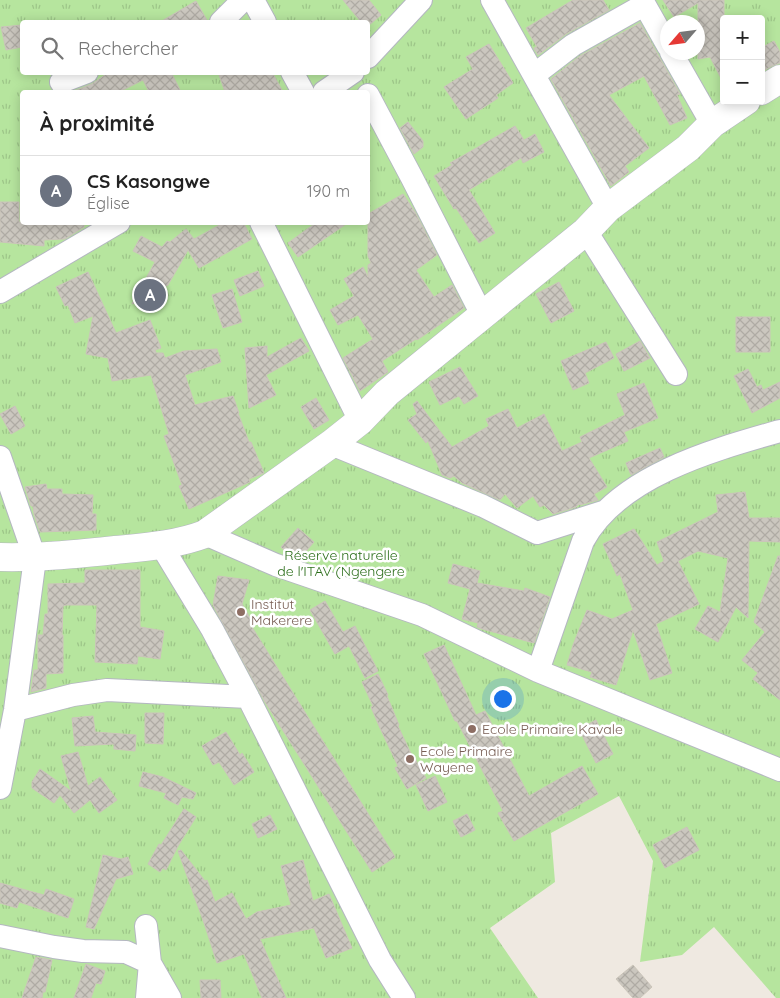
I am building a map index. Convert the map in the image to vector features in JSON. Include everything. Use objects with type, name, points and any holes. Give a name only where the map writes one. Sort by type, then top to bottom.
[{"type":"street","points":[[223,20],[243,0]]},
{"type":"street","points":[[253,0],[264,20]]},
{"type":"street","points":[[370,55],[421,0]]},
{"type":"street","points":[[492,0],[608,208]]},
{"type":"street","points":[[534,75],[573,45],[643,2],[660,32]]},
{"type":"street","points":[[676,60],[712,124]]},
{"type":"street","points":[[61,82],[79,75]]},
{"type":"street","points":[[294,75],[301,90]]},
{"type":"street","points":[[327,90],[350,75]]},
{"type":"street","points":[[354,75],[364,90]]},
{"type":"street","points":[[765,88],[780,79]]},
{"type":"street","points":[[370,100],[482,315]]},
{"type":"street","points":[[0,557],[35,558],[161,545],[186,541],[205,534],[360,422],[387,393],[586,231],[608,208],[688,148],[712,124],[740,105]]},
{"type":"street","points":[[0,292],[114,225]]},
{"type":"street","points":[[262,225],[360,422]]},
{"type":"street","points":[[586,231],[676,374]]},
{"type":"street","points":[[538,671],[583,541],[603,512],[630,491],[688,460],[780,430]]},
{"type":"street","points":[[331,444],[483,506],[537,533],[603,512]]},
{"type":"street","points":[[0,457],[35,558],[15,710],[0,788]]},
{"type":"street","points":[[205,534],[276,565],[422,615],[538,671],[780,770]]},
{"type":"street","points":[[161,545],[212,630],[248,697],[400,997]]},
{"type":"street","points":[[15,710],[73,695],[107,690],[248,697]]},
{"type":"street","points":[[146,926],[150,963],[147,998]]},
{"type":"street","points":[[0,936],[83,951],[126,952],[150,963],[170,998]]},
{"type":"green space","name":"Réserve naturelle de l'ITAV (Ngengere","points":[[0,0],[780,0],[780,998],[776,998],[714,927],[682,955],[640,962],[653,861],[619,796],[551,833],[555,882],[490,928],[538,998],[0,998]]},
{"type":"building","points":[[343,0],[369,0],[381,15],[370,24],[370,20],[359,20]]},
{"type":"building","points":[[573,0],[603,0],[609,10],[566,34],[538,55],[534,48],[537,47],[526,28]]},
{"type":"building","points":[[663,0],[724,0],[724,15],[720,15],[720,76],[710,57],[705,58],[705,15],[698,15],[698,3],[677,15],[673,15]]},
{"type":"building","points":[[196,1],[207,20],[163,20]]},
{"type":"building","points":[[640,23],[680,94],[677,95],[687,118],[670,125],[644,76],[609,95],[649,148],[625,166],[629,172],[611,186],[551,79],[580,56]]},
{"type":"building","points":[[20,25],[20,47],[6,50],[1,27]]},
{"type":"building","points":[[774,41],[780,52],[780,63],[765,70],[765,60],[765,46]]},
{"type":"building","points":[[489,44],[513,83],[496,95],[498,98],[466,119],[444,87],[473,69],[466,57]]},
{"type":"building","points":[[105,75],[172,75],[180,90],[148,90],[143,80],[123,90],[77,90],[92,84]]},
{"type":"building","points":[[219,75],[274,75],[282,90],[224,90]]},
{"type":"building","points":[[408,122],[423,141],[423,147],[414,154],[400,128]]},
{"type":"building","points":[[515,126],[524,140],[535,134],[544,152],[523,163],[521,158],[469,190],[495,233],[479,243],[456,208],[454,209],[434,176],[452,165],[450,163]]},
{"type":"building","points":[[403,194],[415,212],[437,255],[416,270],[434,297],[452,285],[464,308],[382,361],[388,372],[360,391],[343,358],[373,339],[358,315],[338,325],[330,310],[354,296],[344,279],[363,267],[368,277],[368,265],[371,263],[368,256],[370,213]]},
{"type":"building","points":[[0,202],[19,202],[20,225],[84,225],[84,227],[65,239],[44,240],[44,246],[0,242]]},
{"type":"building","points":[[220,225],[245,225],[252,239],[199,268],[188,250],[168,285],[132,304],[155,262],[133,251],[141,236],[162,247],[167,241],[170,242],[186,229],[194,239]]},
{"type":"building","points":[[313,225],[345,225],[298,257],[288,243]]},
{"type":"building","points":[[258,271],[264,286],[240,296],[234,280]]},
{"type":"building","points":[[88,272],[116,333],[150,320],[161,348],[155,350],[156,353],[163,353],[165,358],[184,351],[217,349],[221,362],[185,375],[195,405],[233,396],[249,442],[251,442],[264,473],[249,479],[250,482],[189,509],[179,486],[182,485],[164,436],[169,434],[151,375],[112,381],[108,358],[86,354],[93,316],[75,323],[68,305],[65,306],[56,287]]},
{"type":"building","points":[[559,282],[574,311],[551,323],[536,294]]},
{"type":"building","points":[[232,289],[242,322],[223,328],[212,295]]},
{"type":"building","points":[[736,317],[770,317],[770,352],[736,352]]},
{"type":"building","points":[[301,338],[309,351],[266,375],[276,395],[249,408],[245,348],[267,346],[267,357]]},
{"type":"building","points":[[640,341],[650,358],[624,371],[616,354]]},
{"type":"building","points":[[606,342],[614,358],[585,373],[589,383],[573,390],[561,361]]},
{"type":"building","points":[[460,367],[478,396],[464,404],[459,396],[440,405],[429,382]]},
{"type":"building","points":[[748,369],[757,387],[761,385],[763,390],[780,382],[780,398],[752,413],[734,376]]},
{"type":"building","points":[[644,383],[658,418],[624,432],[628,441],[589,458],[607,487],[594,494],[598,500],[579,504],[576,507],[553,514],[544,505],[540,507],[533,496],[517,508],[505,494],[500,500],[462,483],[454,476],[450,478],[442,475],[428,441],[426,443],[408,420],[417,414],[413,404],[417,401],[452,447],[489,426],[486,419],[508,409],[517,428],[544,414],[562,451],[582,442],[580,437],[625,415],[617,394]]},
{"type":"building","points":[[316,398],[329,420],[314,429],[301,407]]},
{"type":"building","points":[[15,406],[25,426],[11,434],[0,414]]},
{"type":"building","points":[[660,448],[664,457],[631,475],[626,463]]},
{"type":"building","points":[[46,484],[47,489],[62,489],[62,494],[93,495],[92,514],[96,514],[96,530],[40,532],[33,506],[31,506],[25,487]]},
{"type":"building","points":[[745,492],[749,518],[780,518],[780,542],[749,541],[748,618],[736,607],[718,642],[695,629],[708,606],[720,612],[728,558],[698,551],[678,561],[699,604],[656,624],[672,673],[650,680],[633,630],[616,685],[590,677],[592,672],[567,665],[587,610],[612,619],[633,610],[620,574],[617,576],[603,544],[634,529],[657,565],[664,561],[657,542],[718,512],[716,495]]},
{"type":"building","points":[[298,528],[314,542],[299,559],[290,556],[281,547]]},
{"type":"building","points":[[778,556],[780,556],[780,700],[753,679],[758,673],[742,660],[765,632],[754,622]]},
{"type":"building","points":[[453,564],[480,571],[477,583],[524,591],[525,588],[550,597],[534,643],[482,629],[477,627],[478,623],[462,619],[470,589],[448,583]]},
{"type":"building","points":[[85,570],[140,570],[140,627],[164,631],[160,659],[138,656],[137,664],[95,662],[97,605],[66,605],[63,606],[63,673],[46,674],[46,688],[31,692],[34,670],[38,670],[38,635],[43,635],[45,614],[48,614],[48,584],[85,583]]},
{"type":"building","points":[[218,576],[249,580],[242,604],[254,625],[252,627],[395,857],[372,872],[265,702],[213,605]]},
{"type":"building","points":[[325,601],[343,632],[355,626],[378,671],[365,678],[349,646],[335,654],[310,610]]},
{"type":"building","points":[[444,645],[476,715],[485,711],[529,796],[582,766],[598,794],[514,841],[498,813],[503,811],[457,721],[455,721],[424,654]]},
{"type":"building","points":[[378,674],[388,695],[398,726],[413,758],[426,778],[407,789],[395,768],[398,766],[379,726],[371,707],[373,706],[362,682]]},
{"type":"building","points":[[145,713],[164,713],[163,744],[145,743]]},
{"type":"building","points":[[93,716],[95,732],[136,735],[135,751],[114,749],[114,744],[75,746],[72,718]]},
{"type":"building","points":[[596,720],[613,754],[596,763],[579,729]]},
{"type":"building","points":[[226,732],[240,755],[242,753],[254,772],[234,785],[219,762],[213,765],[202,746]]},
{"type":"building","points":[[78,752],[88,786],[100,777],[117,800],[99,813],[90,800],[74,813],[60,795],[54,803],[32,788],[32,782],[40,769],[71,791],[61,756]]},
{"type":"building","points":[[143,772],[163,777],[196,793],[193,799],[182,797],[178,805],[164,798],[166,793],[139,786]]},
{"type":"building","points":[[435,776],[447,802],[428,811],[416,785]]},
{"type":"building","points":[[184,809],[196,817],[166,870],[163,868],[160,872],[148,864],[159,844],[161,845]]},
{"type":"building","points":[[467,814],[475,830],[461,837],[453,821]]},
{"type":"building","points":[[270,815],[277,829],[258,838],[252,824]]},
{"type":"building","points":[[687,827],[699,850],[665,868],[653,845]]},
{"type":"building","points":[[181,850],[205,881],[207,880],[215,902],[232,893],[246,919],[257,912],[291,905],[281,866],[303,860],[313,901],[329,894],[352,948],[326,958],[314,928],[260,939],[286,998],[262,998],[244,954],[217,963],[178,851]]},
{"type":"building","points":[[103,855],[121,859],[128,857],[133,874],[116,879],[94,929],[86,927]]},
{"type":"building","points":[[0,883],[44,895],[46,889],[74,899],[68,918],[19,902],[17,908],[0,903]]},
{"type":"building","points":[[36,957],[52,960],[45,992],[43,992],[42,998],[22,998]]},
{"type":"building","points":[[86,964],[105,971],[101,984],[96,983],[91,998],[74,998]]},
{"type":"building","points":[[633,965],[652,987],[640,998],[633,998],[616,979]]},
{"type":"building","points":[[200,980],[220,980],[221,998],[201,998]]},
{"type":"place","name":"CS Kasongwe","points":[[150,295]]},
{"type":"place","name":"Institut Makerere","points":[[241,612]]},
{"type":"place","name":"Ecole Primaire Kavale","points":[[472,729]]},
{"type":"place","name":"Ecole Primaire Wayene","points":[[410,759]]}]
